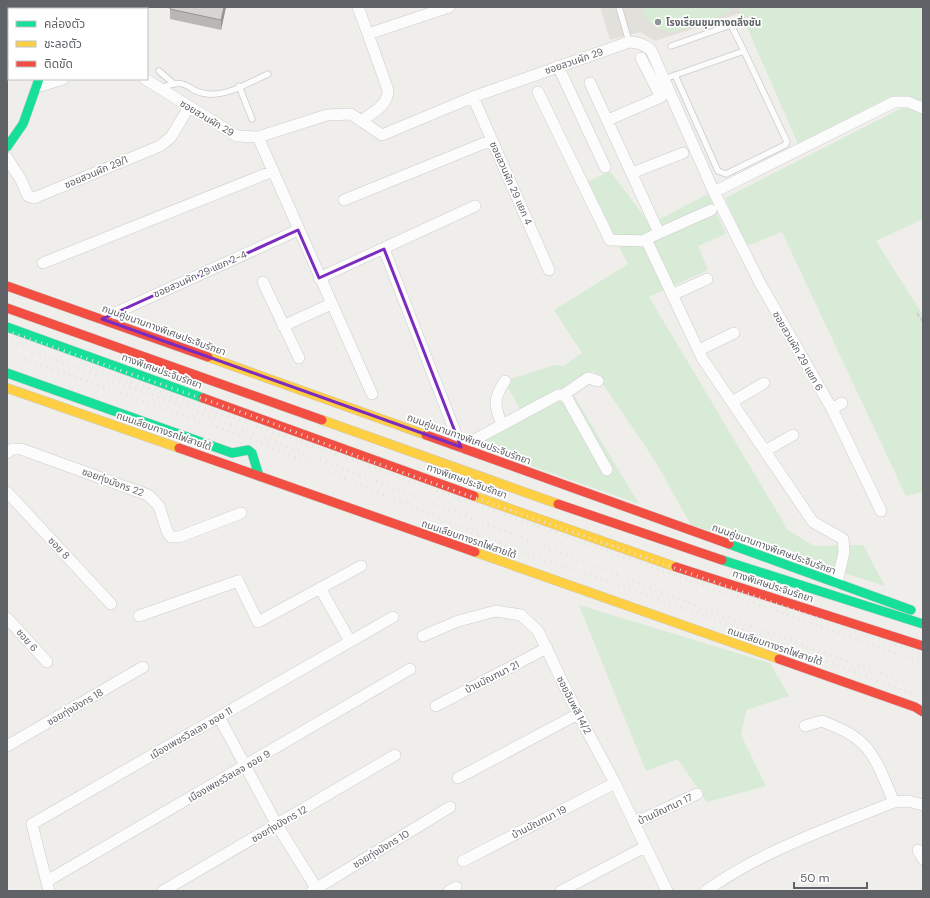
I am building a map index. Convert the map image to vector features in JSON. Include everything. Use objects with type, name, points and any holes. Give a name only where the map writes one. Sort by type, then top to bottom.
[{"type":"main road","points":[[7,147],[23,124],[38,83]]},
{"type":"main road","name":"ถนนคู่ขนานทางพิเศษประจิมรัถยา","points":[[7,286],[923,614]]},
{"type":"main road","points":[[7,299],[257,389],[268,401],[274,401],[283,392],[294,388]]},
{"type":"main road","name":"ทางพิเศษประจิมรัถยา","points":[[7,308],[642,534],[923,624]]},
{"type":"main road","name":"ทางพิเศษประจิมรัถยา","points":[[7,327],[635,554],[923,646]]},
{"type":"main road","points":[[7,373],[232,452],[250,451],[259,476]]},
{"type":"main road","name":"ถนนเลียบทางรถไฟสายใต้","points":[[7,388],[920,710]]},
{"type":"street","points":[[358,7],[388,90],[388,97],[384,105],[361,121]]},
{"type":"street","points":[[412,7],[415,18]]},
{"type":"street","points":[[368,34],[449,7]]},
{"type":"street","points":[[629,42],[646,45],[651,50],[714,192],[894,102],[908,102],[923,108]]},
{"type":"street","name":"ซอยสวนผัก 29","points":[[146,80],[236,136],[258,137],[327,115],[350,114],[382,135],[473,97],[629,42]]},
{"type":"street","points":[[608,120],[661,98],[641,58]]},
{"type":"street","points":[[558,66],[605,167]]},
{"type":"street","points":[[38,83],[57,80]]},
{"type":"street","points":[[590,83],[659,233]]},
{"type":"street","points":[[538,92],[610,240],[647,241]]},
{"type":"street","name":"ซอยสวนผัก 29 แยก 4","points":[[473,97],[549,270]]},
{"type":"street","name":"ซอยสวนผัก 29/1","points":[[7,158],[28,196],[34,198],[160,146],[170,137],[189,107]]},
{"type":"street","points":[[258,137],[319,278],[372,394]]},
{"type":"street","points":[[344,200],[492,140]]},
{"type":"street","points":[[632,173],[683,153]]},
{"type":"street","points":[[43,263],[273,171]]},
{"type":"street","name":"ซอยสวนผัก 29 แยก 6","points":[[714,192],[760,283],[832,410],[881,511]]},
{"type":"street","points":[[319,278],[475,206]]},
{"type":"street","points":[[647,241],[646,239],[711,210]]},
{"type":"street","name":"ซอยสวนผัก 29 แยก 2-4","points":[[102,319],[298,230]]},
{"type":"street","points":[[647,241],[699,350],[732,402],[813,522],[843,539],[844,552],[837,583]]},
{"type":"street","points":[[384,249],[460,448],[558,395],[563,395],[588,378],[598,381]]},
{"type":"street","points":[[672,295],[707,279]]},
{"type":"street","points":[[263,282],[299,358]]},
{"type":"street","points":[[283,326],[331,304]]},
{"type":"street","points":[[699,350],[734,333]]},
{"type":"street","points":[[502,425],[496,410],[496,399],[505,380]]},
{"type":"street","points":[[732,402],[764,383]]},
{"type":"street","points":[[563,395],[567,398],[608,470]]},
{"type":"street","points":[[832,410],[842,403]]},
{"type":"street","points":[[766,451],[793,434]]},
{"type":"street","name":"ซอยทุ่งมังกร 22","points":[[7,453],[16,448],[21,449],[148,495],[159,506],[167,531],[171,537],[179,537],[241,513]]},
{"type":"street","name":"ซอย 8","points":[[7,492],[111,604]]},
{"type":"street","points":[[139,616],[238,581],[258,622],[361,566]]},
{"type":"street","points":[[320,588],[350,641]]},
{"type":"street","name":"ซอยฉิมพลี 14/2","points":[[423,636],[458,621],[496,611],[521,615],[538,631],[578,714],[615,782],[667,891]]},
{"type":"street","name":"เมืองเพชรวิลเลจ ซอย 11","points":[[48,886],[32,824],[393,617]]},
{"type":"street","name":"ซอย 6","points":[[7,618],[47,662]]},
{"type":"street","name":"บ้านมัณฑนา 21","points":[[436,706],[547,648]]},
{"type":"street","name":"ซอยทุ่งมังกร 18","points":[[7,746],[143,667]]},
{"type":"street","name":"เมืองเพชรวิลเลจ ซอย 9","points":[[48,886],[410,669]]},
{"type":"street","points":[[458,778],[578,714]]},
{"type":"street","points":[[219,717],[278,825],[316,890]]},
{"type":"street","points":[[805,726],[822,721],[855,736],[863,743],[872,755],[894,802]]},
{"type":"street","name":"ซอยทุ่งมังกร 12","points":[[163,891],[278,825],[395,755]]},
{"type":"street","name":"บ้านมัณฑนา 19","points":[[463,861],[615,782]]},
{"type":"street","name":"บ้านมัณฑนา 17","points":[[634,823],[697,794]]},
{"type":"street","points":[[706,891],[742,868],[782,849],[894,802],[908,801],[923,805]]},
{"type":"street","name":"ซอยทุ่งมังกร 10","points":[[316,890],[450,807]]},
{"type":"street","points":[[560,891],[645,847]]},
{"type":"lane","points":[[619,7],[629,42]]},
{"type":"lane","points":[[671,46],[732,25],[787,142],[785,145],[726,174],[718,171],[676,75]]},
{"type":"lane","points":[[663,79],[744,51]]},
{"type":"lane","points":[[158,71],[174,84]]},
{"type":"lane","points":[[161,88],[183,83],[199,92],[208,94],[222,93],[268,74]]},
{"type":"lane","points":[[239,86],[252,119]]},
{"type":"path","points":[[917,313],[923,322]]},
{"type":"highlighted area","points":[[298,230],[319,278],[384,249],[461,447],[294,388],[102,319]]},
{"type":"shaded area","name":"โรงเรียนชุมทางตลิ่งชัน","points":[[600,7],[738,7],[741,13],[655,41],[640,32],[610,40]]},
{"type":"green space","points":[[641,7],[729,7],[730,12],[671,33],[652,24],[645,17]]},
{"type":"green space","points":[[738,7],[923,7],[923,103],[907,97],[890,97],[798,144]]},
{"type":"green space","points":[[904,107],[923,110],[923,219],[876,241],[923,315],[923,492],[906,496],[782,232],[747,246],[725,198]]},
{"type":"green space","points":[[610,171],[650,224],[708,194],[726,234],[698,246],[708,270],[649,297],[788,530],[814,546],[863,545],[885,586],[691,525],[654,459],[594,371],[567,384],[639,504],[480,448],[482,441],[524,418],[505,381],[554,365],[563,366],[582,353],[554,310],[628,264],[585,183]]},
{"type":"green space","points":[[579,605],[770,663],[789,696],[746,710],[741,735],[766,786],[707,802],[678,759],[646,771]]},
{"type":"building","points":[[170,7],[224,7],[221,20],[170,9]]},
{"type":"railway","points":[[7,331],[261,419],[359,457],[923,654]]},
{"type":"railway","points":[[7,338],[39,354],[198,412],[710,611],[923,689]]},
{"type":"railway","points":[[7,353],[253,440],[511,548],[703,615],[923,698]]},
{"type":"railway","points":[[92,368],[923,663]]},
{"type":"traffic: fast","points":[[7,147],[23,124],[39,80]]},
{"type":"traffic: fast","points":[[7,327],[203,398]]},
{"type":"traffic: fast","points":[[7,373],[232,453],[248,450],[252,453],[259,476]]},
{"type":"traffic: fast","points":[[729,544],[911,610]]},
{"type":"traffic: fast","points":[[722,560],[923,624]]},
{"type":"traffic: slow","points":[[208,357],[426,435]]},
{"type":"traffic: slow","points":[[7,388],[179,448]]},
{"type":"traffic: slow","points":[[322,420],[558,504]]},
{"type":"traffic: slow","points":[[474,496],[676,567]]},
{"type":"traffic: slow","points":[[475,552],[779,659]]},
{"type":"traffic: jam","points":[[7,286],[208,357]]},
{"type":"traffic: jam","points":[[7,308],[322,420]]},
{"type":"traffic: jam","points":[[203,398],[474,496]]},
{"type":"traffic: jam","points":[[426,435],[729,544]]},
{"type":"traffic: jam","points":[[179,448],[475,552]]},
{"type":"traffic: jam","points":[[558,504],[722,560]]},
{"type":"traffic: jam","points":[[676,567],[923,646]]},
{"type":"traffic: jam","points":[[779,659],[915,707],[923,712]]},
{"type":"place","name":"โรงเรียนชุมทางตลิ่งชัน","points":[[658,22]]}]
